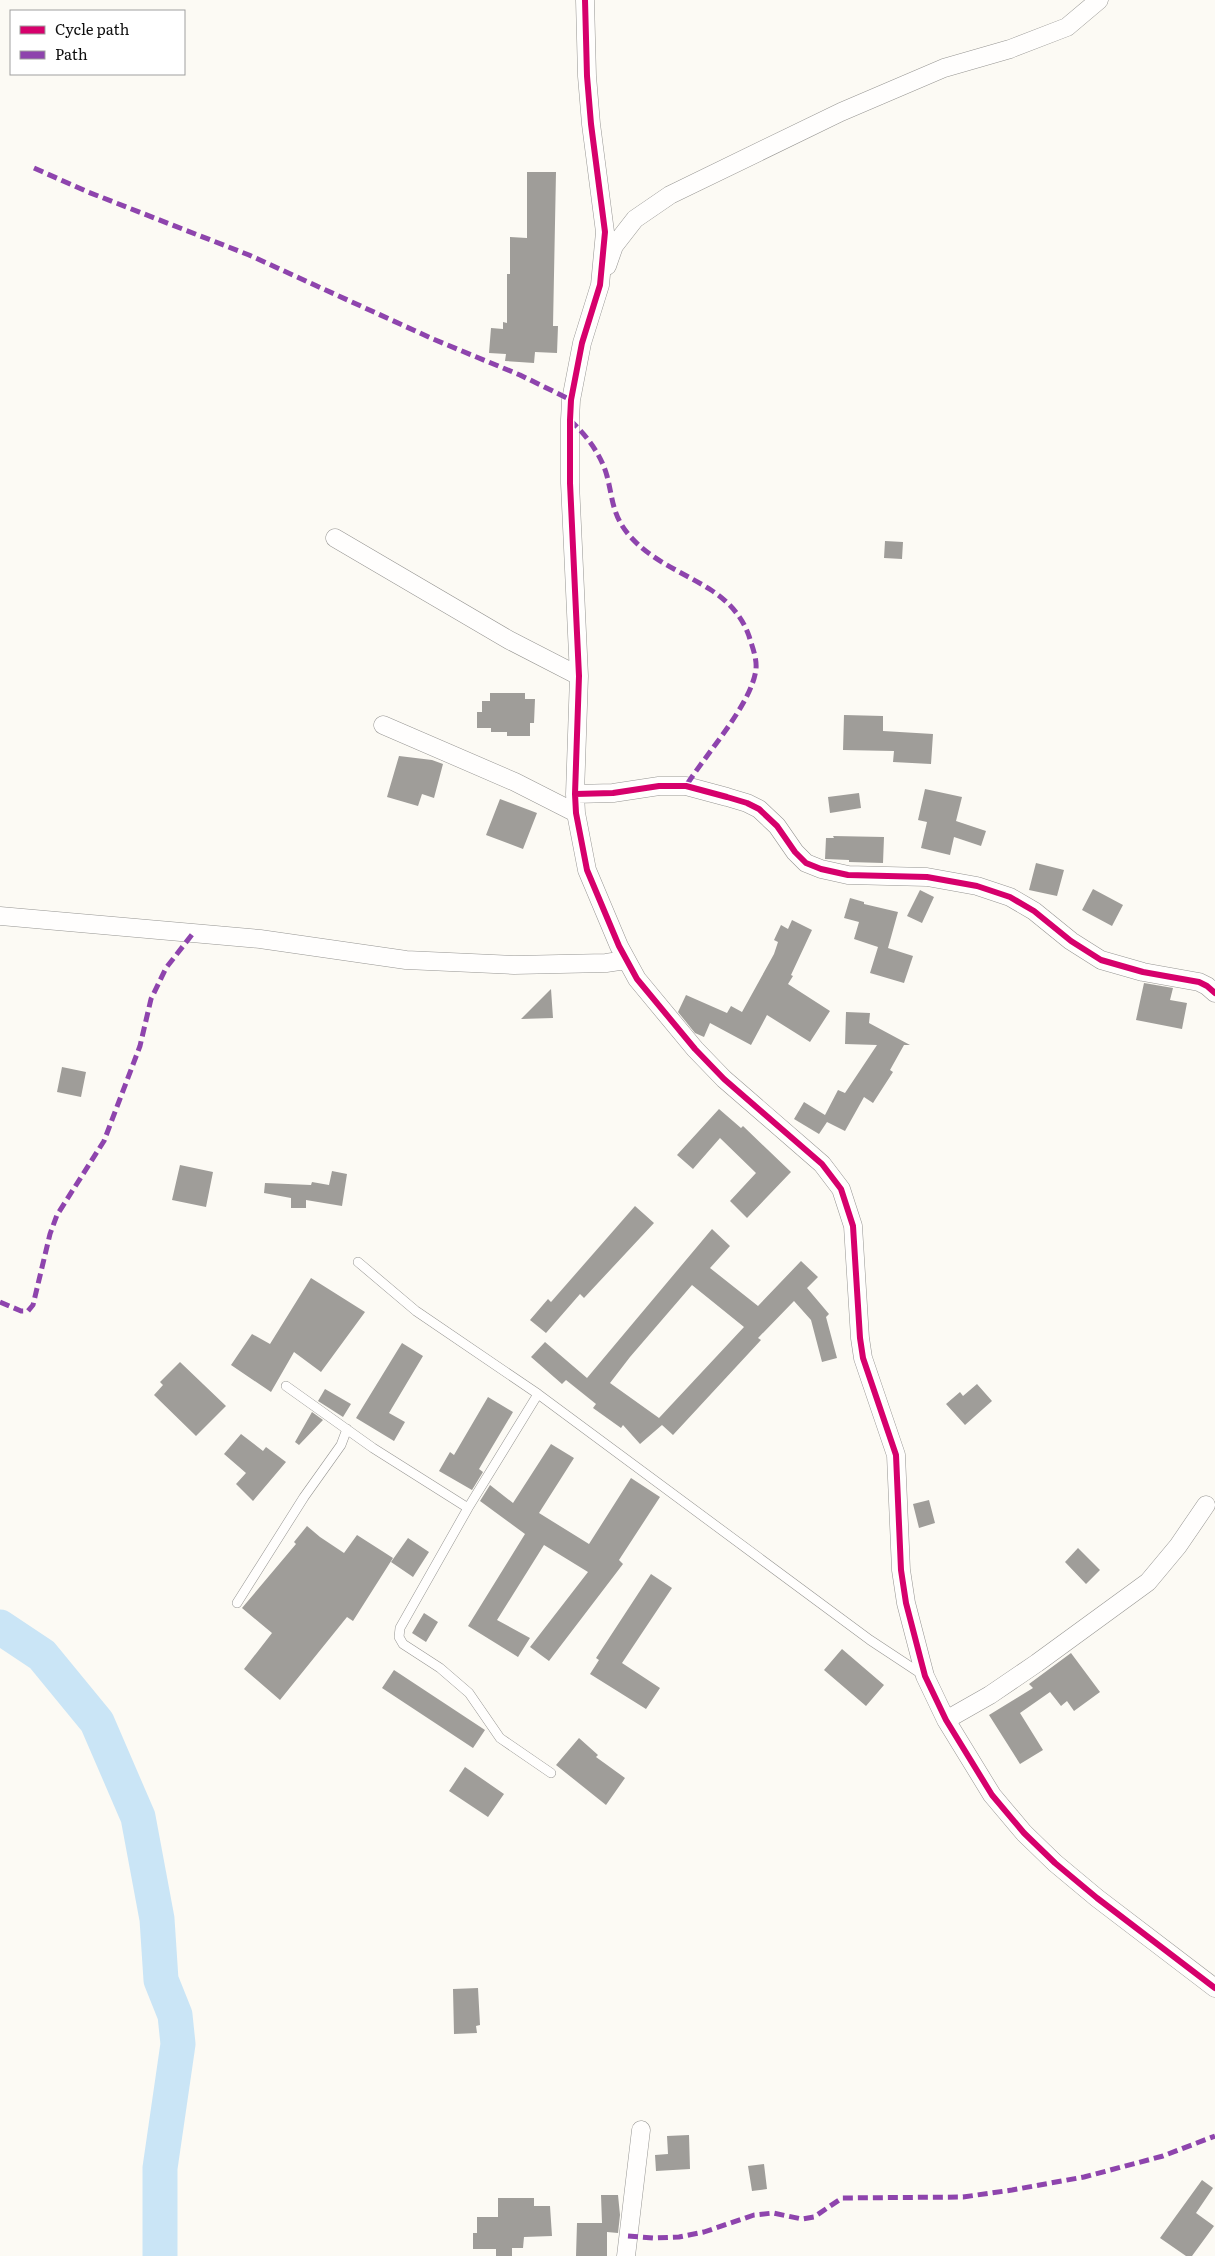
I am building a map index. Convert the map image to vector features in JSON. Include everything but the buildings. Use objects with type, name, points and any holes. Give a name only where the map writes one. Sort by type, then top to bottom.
[{"type":"street","points":[[585,0],[587,76],[591,124],[605,232],[600,285]]},
{"type":"street","points":[[1098,0],[1068,28],[1010,49],[944,68],[841,112],[670,195],[634,219],[614,246],[582,343],[570,420],[569,474],[579,676],[576,814],[587,870],[626,960],[637,979],[695,1049],[724,1079],[822,1164],[841,1189],[853,1226],[863,1358],[896,1455],[901,1570],[912,1634],[925,1676],[946,1720],[992,1795],[1024,1833],[1055,1863],[1097,1898],[1215,1988]]},
{"type":"street","points":[[335,538],[509,640],[579,676]]},
{"type":"street","points":[[383,725],[515,782],[576,814]]},
{"type":"street","points":[[575,794],[613,793],[659,786],[686,786],[747,803],[759,809],[777,826],[806,863],[821,870],[848,874],[928,877],[977,886],[1010,897],[1034,911],[1071,941],[1101,960],[1143,972],[1199,982],[1208,986],[1215,993]]},
{"type":"street","points":[[0,916],[260,939],[406,960],[514,965],[606,963],[626,960]]},
{"type":"street","points":[[946,1720],[990,1695],[1037,1663],[1148,1582],[1178,1546],[1206,1505]]},
{"type":"street","points":[[626,2256],[641,2130]]},
{"type":"lane","points":[[358,1262],[416,1311],[538,1394],[870,1640],[925,1676]]},
{"type":"lane","points":[[286,1386],[468,1508]]},
{"type":"lane","points":[[538,1394],[468,1508],[400,1628],[399,1637],[403,1644],[440,1668],[469,1693],[500,1738],[551,1774]]},
{"type":"lane","points":[[236,1603],[304,1497],[341,1445],[347,1428]]},
{"type":"waterway","points":[[0,1627],[42,1655],[97,1722],[138,1817],[157,1919],[161,1980],[175,2015],[178,2044],[160,2168],[160,2256]]},
{"type":"marked path","points":[[34,168],[88,192],[249,255],[433,339],[520,375],[571,400]]},
{"type":"marked path","points":[[570,420],[582,432],[601,460],[616,514],[623,528],[647,552],[723,599],[742,622],[752,644],[756,665],[753,683],[727,729],[686,786]]},
{"type":"marked path","points":[[0,1302],[21,1311],[28,1311],[33,1305],[50,1234],[57,1215],[104,1141],[140,1046],[151,999],[166,968],[194,932]]},
{"type":"marked path","points":[[628,2236],[653,2238],[679,2237],[704,2232],[754,2215],[773,2213],[802,2219],[814,2217],[842,2198],[963,2197],[1012,2190],[1084,2177],[1163,2156],[1215,2136]]},
{"type":"cycle path","points":[[585,0],[587,76],[591,124],[605,232],[600,285],[582,343],[571,400],[570,420],[570,483],[579,676],[575,794],[576,813],[587,870],[619,946],[637,979],[695,1049],[724,1079],[822,1164],[841,1189],[853,1226],[863,1358],[896,1455],[901,1570],[906,1603],[925,1676],[946,1720],[992,1795],[1024,1833],[1055,1863],[1097,1898],[1215,1988]]},
{"type":"cycle path","points":[[575,794],[613,793],[659,786],[686,786],[747,803],[759,809],[777,826],[795,852],[806,863],[821,869],[848,875],[927,877],[977,886],[1010,897],[1034,911],[1071,941],[1101,960],[1143,972],[1199,982],[1215,993]]}]
